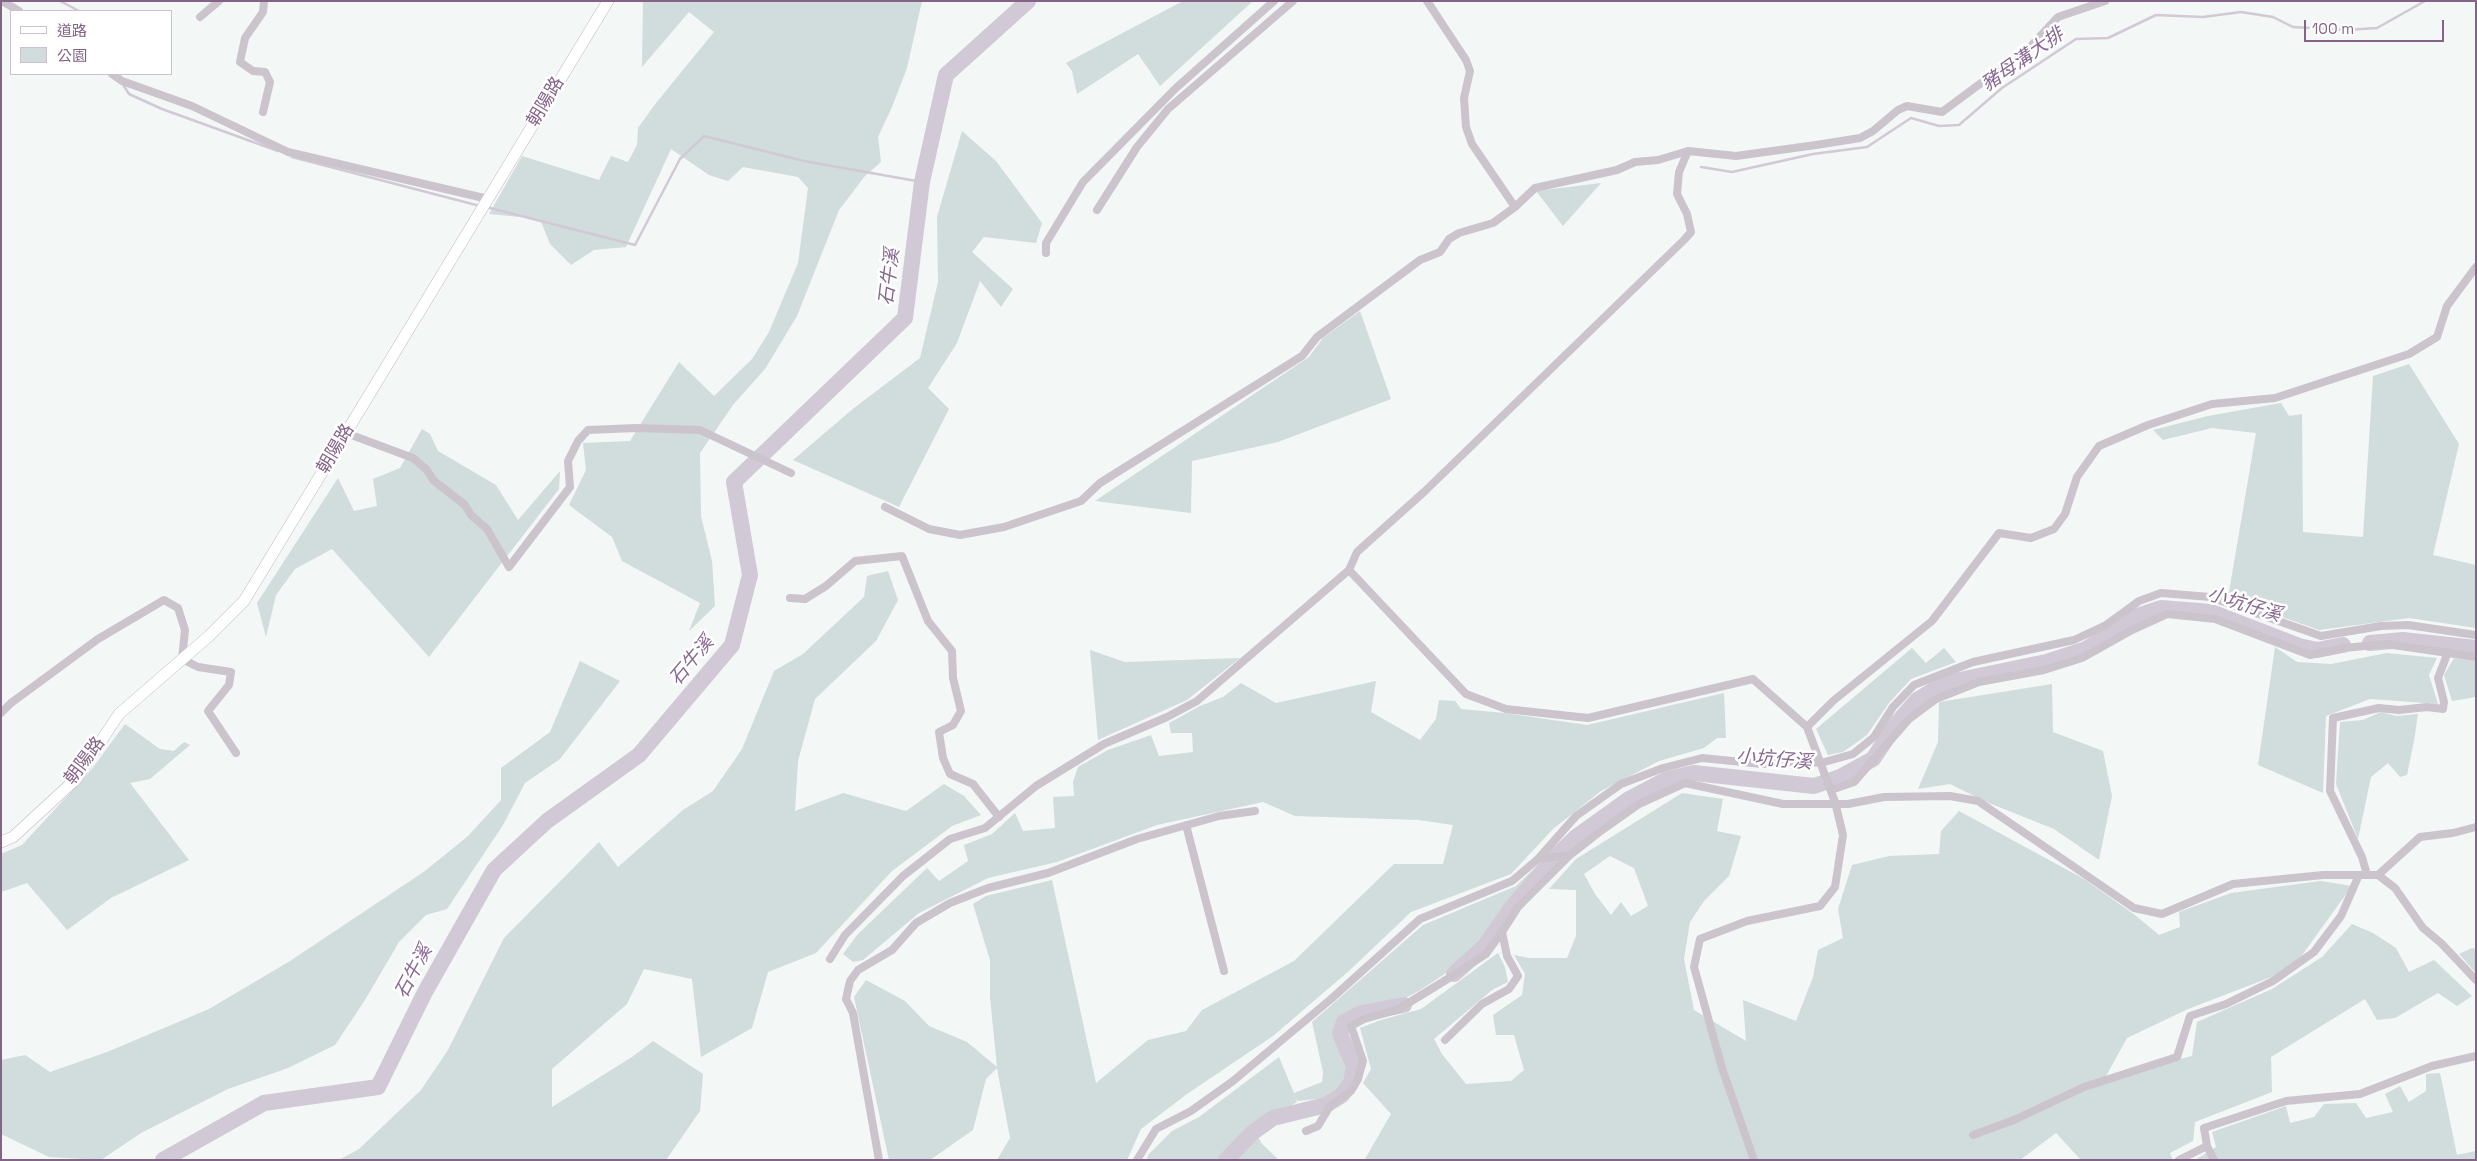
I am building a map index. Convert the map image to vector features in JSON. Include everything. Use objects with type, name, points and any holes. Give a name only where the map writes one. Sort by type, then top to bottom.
[{"type":"main road","name":"朝陽路","points":[[1,842],[13,837],[76,780],[119,714],[182,660],[244,601],[608,1]]},
{"type":"street","points":[[2,1],[18,10]]},
{"type":"street","points":[[200,17],[219,1]]},
{"type":"street","points":[[263,112],[270,82],[265,72],[253,71],[240,62],[245,38],[263,12],[264,1]]},
{"type":"street","points":[[1046,253],[1046,243],[1083,182],[1176,88],[1274,1]]},
{"type":"street","points":[[1097,210],[1138,148],[1168,110],[1293,1]]},
{"type":"street","points":[[1428,1],[1466,60],[1470,71],[1464,98],[1466,127],[1472,144],[1515,207]]},
{"type":"street","points":[[885,507],[929,529],[960,534],[1004,527],[1081,501],[1100,482],[1302,356],[1317,338],[1420,260],[1440,252],[1449,239],[1459,233],[1493,223],[1515,207],[1534,188],[1617,170],[1635,162],[1658,160],[1688,151],[1736,156],[1860,138],[1873,131],[1898,110],[1907,106],[1942,112],[2031,46],[2058,17],[2105,1]]},
{"type":"street","points":[[113,75],[122,81],[192,106],[288,152],[488,199]]},
{"type":"street","points":[[830,959],[845,935],[903,876],[950,839],[985,828],[1036,786],[1104,744],[1167,717],[1197,701],[1349,570],[1357,552],[1424,492],[1691,232],[1687,214],[1677,194],[1679,172],[1688,151]]},
{"type":"street","points":[[1808,727],[1833,701],[1932,621],[1999,533],[2031,538],[2054,529],[2065,514],[2078,477],[2099,446],[2148,425],[2212,404],[2275,398],[2409,354],[2437,337],[2446,306],[2476,267]]},
{"type":"street","points":[[346,433],[413,458],[428,470],[433,480],[465,505],[471,515],[486,529],[509,567],[570,487],[568,461],[578,440],[588,430],[636,428],[700,430],[791,473]]},
{"type":"street","points":[[790,598],[805,599],[826,586],[855,561],[902,556],[928,621],[952,652],[953,678],[961,712],[953,725],[939,732],[943,758],[950,774],[973,784],[999,817]]},
{"type":"street","points":[[1349,570],[1466,694],[1506,709],[1588,718],[1753,679],[1808,727],[1835,802],[1843,835],[1835,887],[1820,906],[1747,921],[1700,939],[1694,967],[1722,1068],[1754,1160]]},
{"type":"street","points":[[1137,1160],[1156,1129],[1191,1111],[1241,1075],[1331,999],[1420,919],[1512,881],[1538,859],[1576,816],[1621,784],[1663,768],[1702,758],[1762,764],[1798,761],[1821,763],[1853,754],[1874,737],[1893,707],[1914,685],[1973,662],[2074,640],[2106,625],[2139,601],[2161,593],[2210,598],[2321,636],[2381,626],[2408,625],[2476,636]]},
{"type":"street","points":[[1,713],[11,703],[98,639],[164,600],[178,608],[185,630],[182,660],[198,667],[230,672],[229,685],[208,711],[236,753]]},
{"type":"street","points":[[1831,790],[1854,782],[1909,719],[1936,699],[1979,682],[2044,670],[2082,658],[2132,630],[2167,614],[2215,619],[2310,655],[2344,648],[2386,644],[2476,657]]},
{"type":"street","points":[[2367,875],[2362,857],[2330,791],[2333,718],[2379,708],[2399,710],[2426,707],[2443,709],[2444,702],[2438,678],[2448,652]]},
{"type":"street","points":[[1306,1131],[1318,1126],[1330,1106],[1351,1091],[1358,1079],[1363,1060],[1352,1026],[1364,1019],[1397,1010],[1486,954],[1518,907],[1570,855],[1640,804],[1685,783],[1783,804],[1835,802],[1848,804],[1884,797],[1921,796],[1950,796],[1978,800],[2134,908],[2162,914],[2233,884],[2323,875],[2378,875],[2395,888],[2423,928],[2441,943],[2476,980]]},
{"type":"street","points":[[879,1160],[853,1013],[846,1000],[850,981],[858,970],[892,950],[916,923],[950,903],[988,888],[1048,873],[1137,839],[1219,816],[1255,810]]},
{"type":"street","points":[[1186,825],[1224,971]]},
{"type":"street","points":[[2378,875],[2420,836],[2453,833],[2476,827]]},
{"type":"street","points":[[1538,859],[1570,855]]},
{"type":"street","points":[[1973,1135],[2014,1120],[2084,1087],[2177,1057],[2190,1016],[2226,1004],[2273,981],[2314,952],[2341,916],[2359,875]]},
{"type":"street","points":[[1445,1040],[1482,1004],[1509,988],[1518,976],[1507,956],[1502,932]]},
{"type":"street","points":[[2214,1160],[2207,1146],[2204,1128],[2286,1101],[2360,1094],[2432,1066],[2476,1056]]},
{"type":"street","points":[[2180,1160],[2207,1146]]},
{"type":"green space","points":[[643,1],[922,1],[907,68],[878,137],[881,162],[865,176],[839,210],[797,316],[765,369],[733,405],[700,453],[701,516],[712,561],[715,606],[689,631],[700,603],[622,561],[612,537],[569,505],[586,470],[583,443],[630,441],[679,362],[714,396],[752,359],[769,332],[798,263],[808,188],[798,177],[743,167],[728,181],[709,175],[671,149],[626,247],[594,250],[571,265],[550,244],[540,219],[489,214],[522,156],[599,180],[611,156],[628,162],[637,145],[638,128],[714,32],[689,12],[642,67]]},
{"type":"green space","points":[[1183,1],[1253,1],[1160,86],[1138,54],[1077,94],[1072,71],[1066,63]]},
{"type":"green space","points":[[962,131],[996,161],[1042,223],[1036,243],[984,237],[972,252],[1013,289],[1001,307],[980,281],[957,343],[928,388],[949,409],[899,507],[793,460],[854,408],[920,358],[938,282],[937,217]]},
{"type":"green space","points":[[1601,183],[1563,226],[1536,191]]},
{"type":"green space","points":[[1360,311],[1391,399],[1278,442],[1192,461],[1191,513],[1095,501],[1309,357],[1323,338]]},
{"type":"green space","points":[[2409,364],[2459,444],[2433,555],[2476,565],[2476,628],[2409,618],[2319,630],[2228,598],[2256,433],[2212,428],[2163,440],[2153,430],[2208,416],[2281,403],[2289,416],[2302,414],[2303,532],[2363,537],[2373,376]]},
{"type":"green space","points":[[422,429],[430,434],[438,451],[496,485],[518,520],[560,471],[559,489],[429,657],[332,549],[295,569],[276,595],[266,637],[257,603],[338,478],[354,511],[377,506],[373,479],[400,468]]},
{"type":"green space","points":[[888,571],[898,600],[876,641],[815,699],[798,761],[795,811],[843,793],[906,811],[944,784],[964,796],[981,815],[952,826],[892,871],[816,953],[768,972],[752,1028],[701,1057],[692,979],[644,969],[627,1004],[552,1069],[552,1107],[632,1057],[653,1041],[703,1074],[700,1111],[666,1160],[339,1160],[359,1149],[421,1090],[448,1050],[504,938],[599,842],[618,867],[683,810],[713,791],[742,749],[774,671],[803,654],[864,597],[867,576]]},
{"type":"green space","points":[[2275,647],[2297,662],[2331,664],[2387,653],[2437,658],[2429,675],[2438,704],[2370,699],[2326,716],[2323,793],[2258,765]]},
{"type":"green space","points":[[1912,648],[1926,663],[1944,648],[1956,662],[1911,679],[1889,703],[1867,735],[1843,752],[1828,755],[1816,729]]},
{"type":"green space","points":[[1090,650],[1125,662],[1240,658],[1187,700],[1098,740]]},
{"type":"green space","points":[[2454,658],[2476,661],[2476,697],[2452,701],[2444,675]]},
{"type":"green space","points":[[580,661],[620,681],[560,759],[525,783],[503,825],[447,909],[426,915],[399,942],[365,1000],[335,1045],[288,1068],[228,1089],[141,1133],[101,1160],[49,1157],[1,1134],[1,1060],[25,1055],[50,1072],[107,1052],[209,1009],[290,961],[425,871],[468,836],[501,800],[501,768],[550,732]]},
{"type":"green space","points":[[1376,681],[1371,712],[1420,740],[1436,719],[1439,700],[1455,701],[1461,709],[1505,713],[1587,725],[1724,693],[1726,738],[1717,738],[1704,748],[1659,761],[1601,791],[1553,829],[1511,874],[1411,912],[1350,970],[1273,1036],[1187,1094],[1141,1129],[1127,1160],[997,1160],[1010,1138],[997,1068],[986,1079],[973,1130],[930,1160],[889,1160],[854,997],[866,980],[905,1001],[929,1026],[967,1042],[997,1067],[990,997],[990,960],[973,904],[986,896],[1052,880],[1096,1083],[1148,1040],[1186,1031],[1202,1010],[1294,961],[1394,864],[1443,864],[1453,825],[1419,820],[1295,816],[1263,802],[1157,825],[1057,862],[988,878],[919,913],[863,960],[853,962],[843,954],[857,935],[927,868],[939,881],[968,861],[964,845],[992,834],[1015,813],[1023,831],[1055,828],[1053,797],[1074,796],[1073,782],[1078,767],[1108,750],[1151,735],[1159,756],[1193,752],[1192,733],[1171,733],[1169,723],[1200,706],[1223,697],[1241,683],[1276,703]]},
{"type":"green space","points":[[2052,684],[2053,732],[2103,751],[2112,796],[2099,860],[2054,829],[1984,801],[1950,784],[1918,789],[1938,742],[1939,702]]},
{"type":"green space","points":[[2381,712],[2396,716],[2418,714],[2414,741],[2407,775],[2400,777],[2388,763],[2371,777],[2358,839],[2336,784],[2340,722],[2363,720]]},
{"type":"green space","points":[[125,724],[160,749],[174,751],[184,742],[190,745],[150,779],[130,783],[189,860],[111,898],[67,930],[27,883],[1,892],[1,854],[22,845],[91,770]]},
{"type":"green space","points":[[1682,793],[1723,799],[1717,831],[1741,836],[1729,876],[1704,901],[1690,922],[1684,959],[1694,1010],[1746,1041],[1743,1000],[1796,1021],[1813,977],[1818,950],[1843,938],[1838,909],[1852,865],[1889,856],[1939,854],[1941,831],[1959,811],[2084,879],[2135,915],[2159,935],[2180,927],[2179,912],[2231,893],[2321,881],[2352,886],[2292,969],[2188,1009],[2127,1038],[2105,1078],[2192,1056],[2197,1022],[2272,989],[2322,957],[2352,924],[2373,933],[2396,948],[2409,972],[2434,960],[2472,996],[2457,1006],[2438,993],[2395,1018],[2377,1020],[2365,999],[2271,1057],[2272,1092],[2195,1122],[2193,1141],[2170,1153],[2173,1160],[2081,1160],[2056,1133],[2020,1160],[1346,1160],[1365,1159],[1391,1114],[1363,1083],[1371,1069],[1360,1028],[1421,1009],[1498,953],[1505,967],[1508,982],[1492,990],[1434,1039],[1442,1054],[1466,1084],[1511,1081],[1524,1070],[1514,1035],[1496,1035],[1493,1015],[1522,995],[1525,974],[1514,955],[1529,958],[1567,958],[1576,936],[1576,890],[1549,889],[1576,859]],"holes":[[[1610,856],[1634,868],[1648,906],[1631,916],[1621,902],[1611,915],[1595,894],[1584,874]]]},
{"type":"green space","points":[[1539,864],[1545,869],[1479,951],[1419,991],[1395,1003],[1366,1014],[1348,1016],[1343,1025],[1354,1065],[1352,1076],[1344,1086],[1325,1098],[1298,1101],[1296,1098],[1297,1102],[1253,1128],[1262,1144],[1279,1160],[1147,1160],[1148,1155],[1172,1131],[1199,1117],[1279,1057],[1294,1093],[1322,1082],[1323,1072],[1312,1022],[1423,925],[1516,886]]},
{"type":"green space","points":[[2472,948],[2476,949],[2476,973],[2459,954]]},
{"type":"green space","points":[[2440,1073],[2457,1155],[2476,1151],[2476,1160],[2195,1160],[2216,1147],[2212,1132],[2286,1106],[2290,1123],[2314,1117],[2324,1104],[2356,1103],[2366,1118],[2393,1112],[2385,1094],[2400,1086],[2409,1102],[2426,1091],[2426,1074]]},
{"type":"waterway","points":[[60,1],[77,10]]},
{"type":"waterway","name":"石牛溪","points":[[163,1160],[264,1103],[378,1087],[425,992],[494,870],[547,821],[639,755],[732,645],[750,575],[734,482],[905,318],[922,182],[946,75],[1028,1]]},
{"type":"waterway","name":"豬母溝大排","points":[[1701,167],[1732,172],[1813,154],[1867,147],[1911,118],[1939,126],[1959,125],[2002,88],[2076,39],[2108,38],[2156,15],[2203,17],[2241,12],[2273,17],[2293,27],[2346,30],[2377,28],[2425,1]]},
{"type":"waterway","points":[[122,83],[129,94],[162,109],[278,151]]},
{"type":"waterway","points":[[486,207],[635,245],[680,159],[704,136],[804,161],[922,182]]},
{"type":"waterway","points":[[292,157],[480,206]]},
{"type":"waterway","name":"小坑仔溪","points":[[1454,974],[1484,947],[1512,907],[1557,855],[1576,837],[1629,799],[1667,779],[1694,773],[1814,786],[1840,777],[1873,759],[1897,723],[1917,700],[1945,683],[2046,662],[2086,649],[2137,616],[2161,608],[2211,612],[2299,646],[2317,650],[2343,645]]},
{"type":"waterway","name":"小坑仔溪","points":[[2370,643],[2403,640],[2476,648]]},
{"type":"waterway","name":"小坑仔溪","points":[[1226,1160],[1252,1133],[1273,1118],[1326,1105],[1342,1095],[1351,1083],[1354,1066],[1340,1034],[1344,1022],[1362,1013],[1404,1005]]}]
